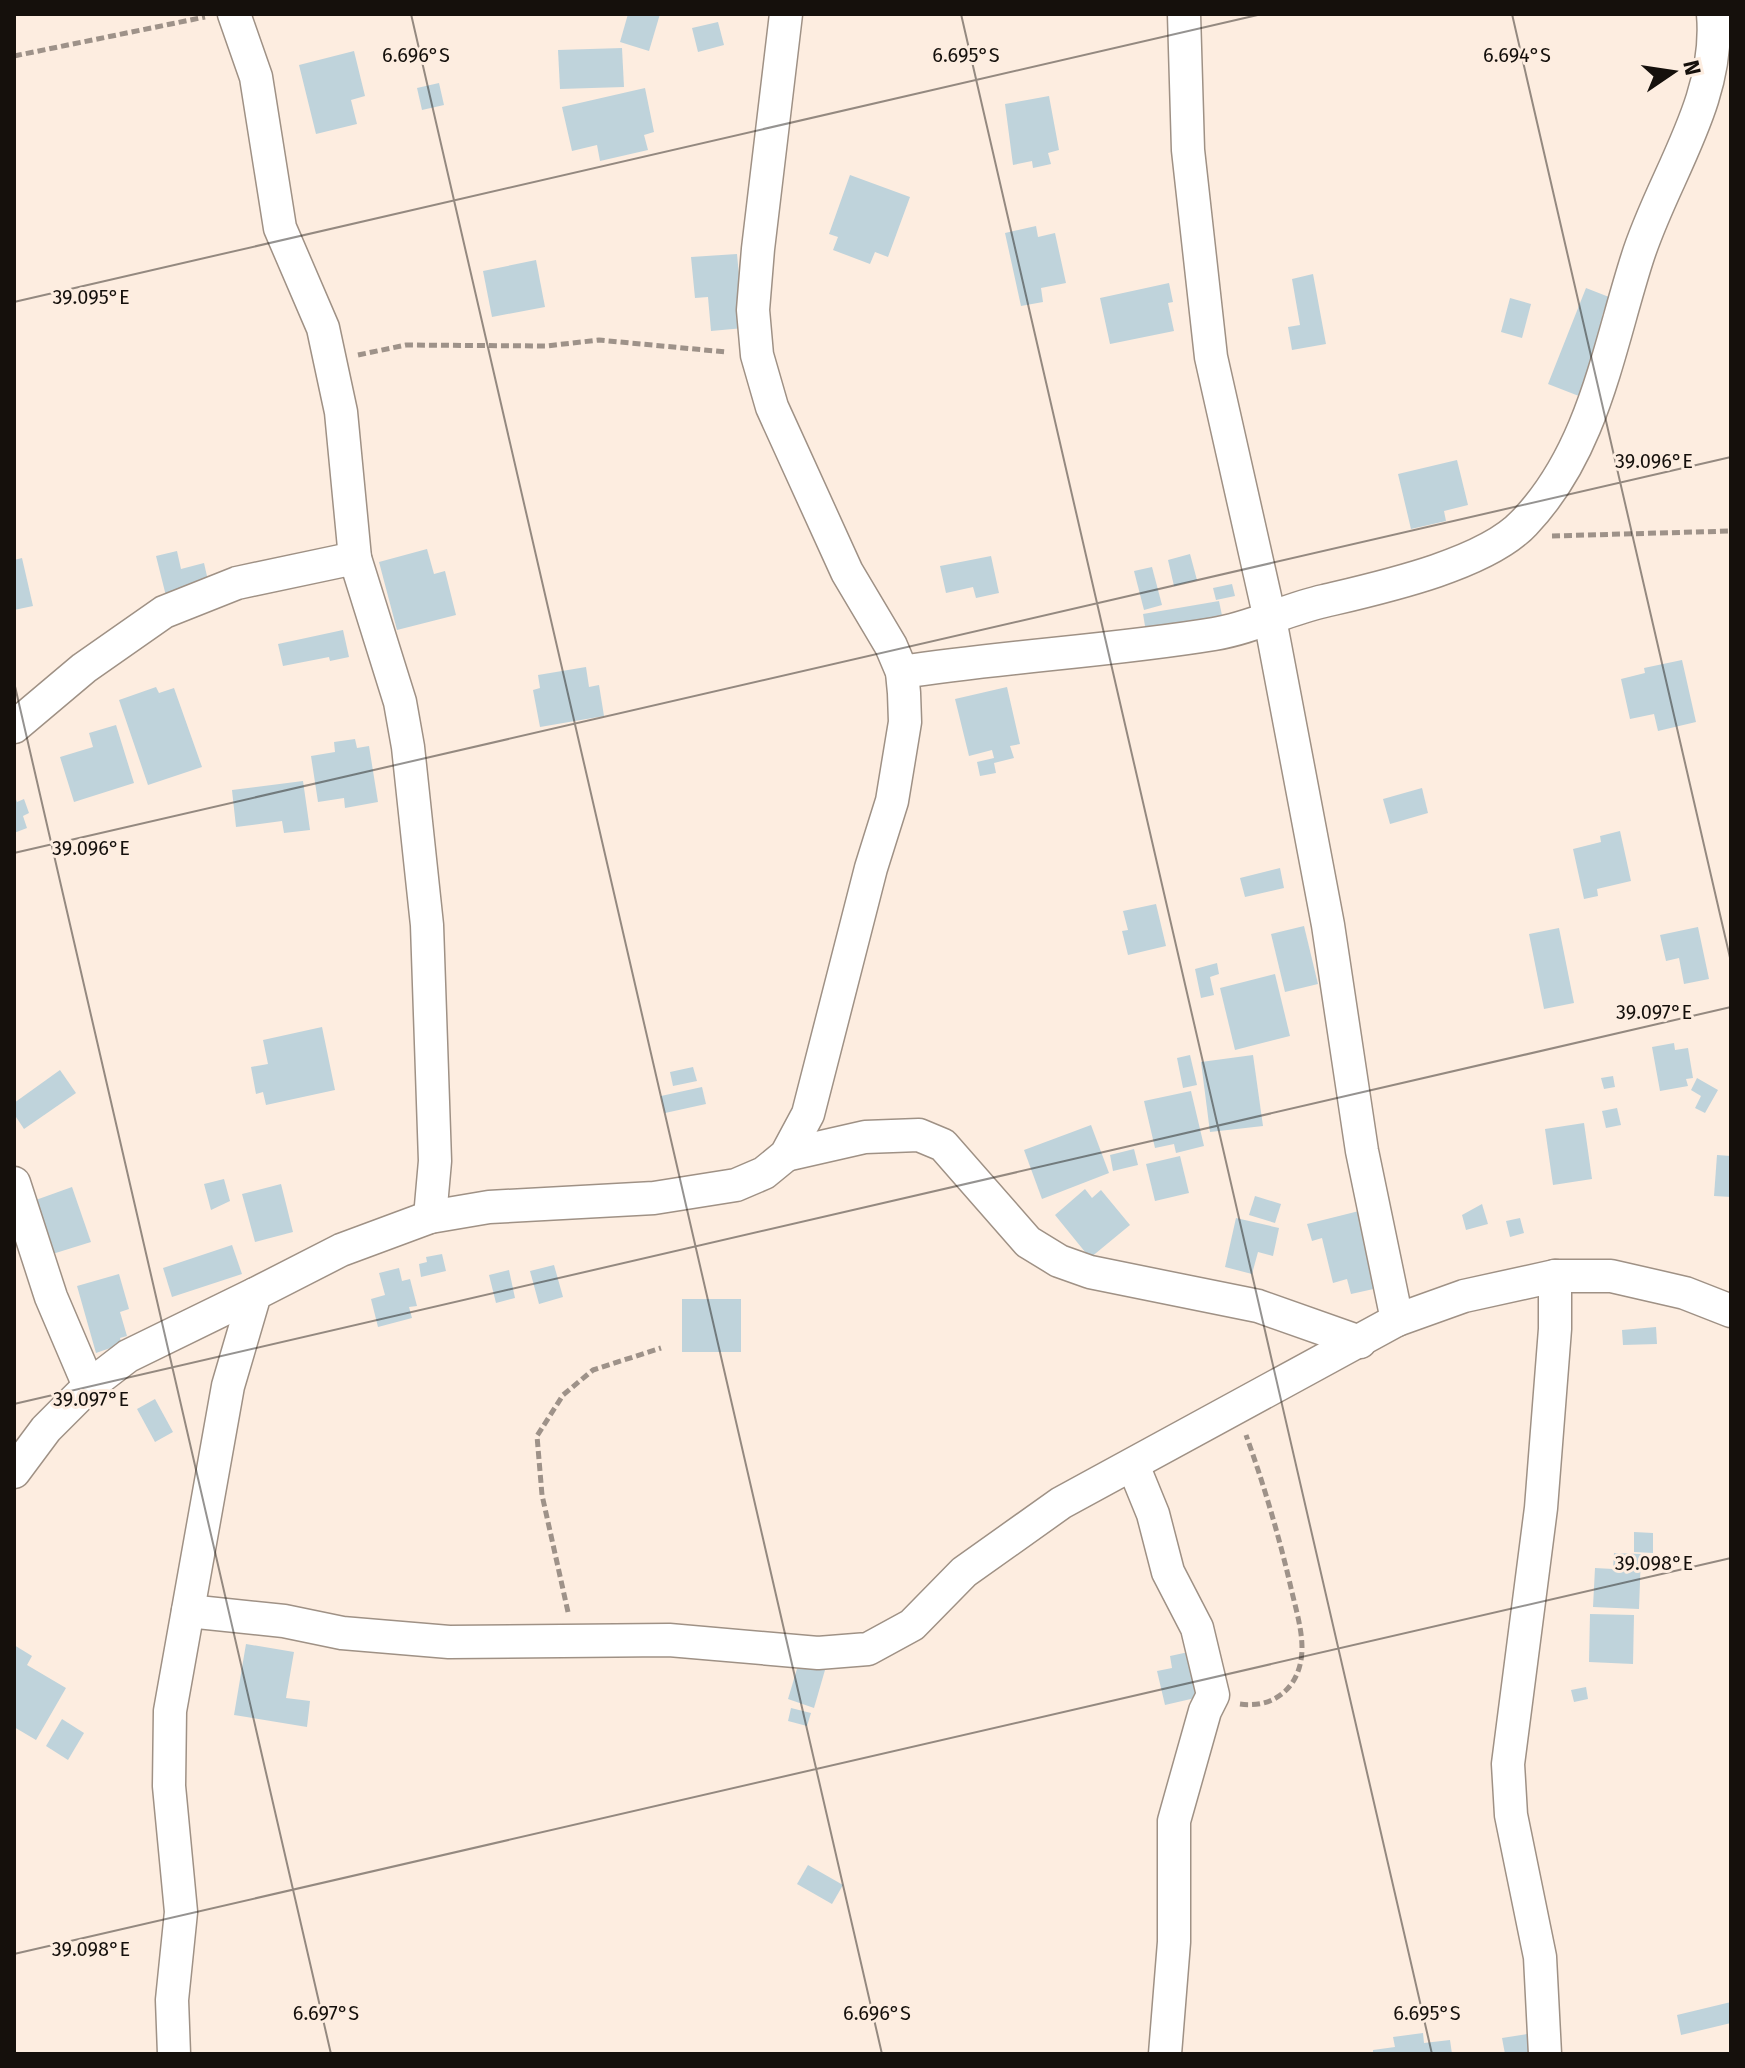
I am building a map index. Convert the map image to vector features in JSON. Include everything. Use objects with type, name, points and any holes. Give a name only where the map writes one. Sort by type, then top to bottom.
[{"type":"street","points":[[234,14],[256,77],[280,228],[315,302],[334,380],[344,435],[355,558],[400,702],[427,925],[434,1129],[430,1217]]},
{"type":"street","points":[[14,1472],[46,1429],[89,1386],[128,1356],[341,1250],[430,1217],[489,1207],[654,1198],[736,1185],[764,1173],[786,1155],[808,1114],[823,1066],[871,868],[892,801],[905,722],[902,672],[826,529],[802,468],[772,407],[757,355],[753,310],[758,249],[786,14]]},
{"type":"street","points":[[1184,14],[1188,150],[1211,357],[1270,619],[1328,925],[1362,1151],[1397,1320]]},
{"type":"street","points":[[902,672],[1001,656],[1217,634],[1439,569],[1508,538],[1525,522],[1566,468],[1591,409],[1611,356],[1638,257],[1698,112],[1716,42],[1713,14]]},
{"type":"street","points":[[14,727],[84,668],[164,612],[237,583],[355,558]]},
{"type":"street","points":[[786,1155],[865,1137],[919,1135],[943,1145],[1028,1242],[1059,1261],[1090,1272],[1258,1306],[1360,1342]]},
{"type":"street","points":[[14,1183],[51,1297],[89,1386]]},
{"type":"street","points":[[1545,2054],[1540,1957],[1511,1815],[1508,1764],[1541,1508],[1555,1329],[1555,1276]]},
{"type":"street","points":[[188,1611],[284,1621],[342,1633],[449,1642],[669,1640],[818,1653],[868,1649],[912,1625],[964,1572],[1019,1531],[1397,1320],[1464,1296],[1555,1276],[1611,1276],[1685,1293],[1731,1311]]},
{"type":"street","points":[[174,2054],[172,2000],[181,1912],[169,1786],[170,1711],[228,1386],[255,1294]]},
{"type":"street","points":[[1133,1465],[1153,1514],[1168,1572],[1197,1628],[1213,1695],[1202,1722],[1174,1821],[1174,1942],[1165,2054]]},
{"type":"path","points":[[14,56],[210,14]]},
{"type":"path","points":[[334,380],[339,368],[351,357],[406,345],[546,346],[599,340],[757,355]]},
{"type":"path","points":[[1508,538],[1731,531]]},
{"type":"path","points":[[574,1640],[542,1495],[537,1436],[563,1395],[593,1370],[661,1348]]},
{"type":"path","points":[[1202,1722],[1228,1704],[1262,1706],[1280,1697],[1299,1669],[1302,1647],[1280,1544],[1237,1408]]},
{"type":"building","points":[[628,14],[660,14],[649,51],[620,42]]},
{"type":"building","points":[[718,22],[724,45],[698,52],[692,28]]},
{"type":"building","points":[[622,48],[624,87],[560,89],[558,50]]},
{"type":"building","points":[[354,51],[365,96],[351,100],[357,124],[316,134],[299,65]]},
{"type":"building","points":[[439,83],[444,105],[422,110],[417,88]]},
{"type":"building","points":[[645,88],[654,132],[644,135],[648,150],[600,161],[597,145],[572,151],[562,107]]},
{"type":"building","points":[[1049,96],[1059,150],[1048,153],[1051,164],[1033,168],[1032,161],[1013,165],[1005,104]]},
{"type":"building","points":[[850,175],[910,197],[888,257],[875,252],[870,264],[833,250],[838,237],[829,234]]},
{"type":"building","points":[[1036,226],[1038,237],[1055,233],[1066,283],[1041,288],[1043,302],[1021,306],[1005,233]]},
{"type":"building","points":[[737,254],[744,328],[711,331],[708,297],[695,298],[691,257]]},
{"type":"building","points":[[536,260],[545,307],[492,317],[483,271]]},
{"type":"building","points":[[1313,274],[1326,344],[1292,350],[1288,327],[1300,325],[1292,279]]},
{"type":"building","points":[[1169,283],[1173,302],[1168,303],[1174,331],[1110,344],[1100,298]]},
{"type":"building","points":[[1586,288],[1609,297],[1602,316],[1615,321],[1584,398],[1548,384]]},
{"type":"building","points":[[1510,298],[1531,304],[1522,338],[1501,332]]},
{"type":"building","points":[[1457,460],[1468,505],[1444,511],[1446,521],[1411,529],[1398,474]]},
{"type":"building","points":[[427,549],[434,574],[445,571],[456,615],[397,630],[379,562]]},
{"type":"building","points":[[177,551],[181,569],[204,563],[209,585],[166,596],[156,556]]},
{"type":"building","points":[[1190,554],[1197,580],[1174,586],[1168,560]]},
{"type":"building","points":[[991,556],[999,593],[976,598],[973,587],[946,593],[940,566]]},
{"type":"building","points":[[22,558],[33,606],[14,610],[14,560]]},
{"type":"building","points":[[1152,567],[1162,605],[1144,610],[1134,571]]},
{"type":"building","points":[[1232,584],[1235,596],[1216,600],[1213,588]]},
{"type":"building","points":[[1219,601],[1224,625],[1147,638],[1143,614]]},
{"type":"building","points":[[343,630],[349,657],[330,661],[329,657],[283,666],[278,644]]},
{"type":"building","points":[[1682,660],[1696,722],[1658,731],[1654,714],[1630,719],[1621,679],[1645,673],[1644,668]]},
{"type":"building","points":[[586,667],[589,687],[599,685],[604,716],[540,727],[533,690],[540,688],[538,675]]},
{"type":"building","points":[[156,687],[159,693],[174,688],[202,767],[148,785],[119,700]]},
{"type":"building","points":[[1007,687],[1020,744],[1010,746],[1014,758],[994,763],[996,773],[980,776],[977,762],[994,758],[992,750],[969,756],[955,699]]},
{"type":"building","points":[[116,725],[134,783],[74,802],[60,757],[93,747],[89,733]]},
{"type":"building","points":[[355,739],[357,748],[369,746],[378,802],[345,808],[344,798],[318,802],[311,756],[335,752],[334,742]]},
{"type":"building","points":[[303,781],[310,830],[284,833],[282,821],[236,827],[232,790]]},
{"type":"building","points":[[1422,788],[1428,813],[1390,824],[1383,799]]},
{"type":"building","points":[[14,794],[17,802],[24,799],[29,813],[23,816],[27,828],[14,833]]},
{"type":"building","points":[[1620,831],[1631,881],[1597,889],[1598,896],[1584,899],[1573,849],[1601,842],[1600,836]]},
{"type":"building","points":[[1280,868],[1284,888],[1245,897],[1240,878]]},
{"type":"building","points":[[1156,904],[1166,946],[1128,955],[1122,931],[1128,930],[1123,911]]},
{"type":"building","points":[[1304,926],[1318,984],[1285,992],[1271,934]]},
{"type":"building","points":[[1698,927],[1709,979],[1684,984],[1679,958],[1666,961],[1660,935]]},
{"type":"building","points":[[1559,928],[1574,1003],[1544,1009],[1529,934]]},
{"type":"building","points":[[1217,963],[1219,974],[1210,977],[1214,995],[1201,998],[1195,969]]},
{"type":"building","points":[[1275,974],[1290,1036],[1235,1050],[1220,988]]},
{"type":"building","points":[[322,1027],[335,1090],[266,1105],[263,1092],[256,1094],[251,1067],[268,1064],[263,1040]]},
{"type":"building","points":[[1674,1043],[1675,1050],[1688,1048],[1693,1078],[1686,1079],[1688,1086],[1660,1091],[1652,1047]]},
{"type":"building","points":[[1190,1055],[1197,1085],[1183,1088],[1177,1058]]},
{"type":"building","points":[[1253,1055],[1263,1126],[1210,1132],[1201,1062]]},
{"type":"building","points":[[693,1067],[697,1081],[673,1086],[670,1072]]},
{"type":"building","points":[[60,1070],[76,1093],[24,1129],[14,1114],[14,1103]]},
{"type":"building","points":[[1613,1076],[1615,1087],[1604,1089],[1601,1078]]},
{"type":"building","points":[[1697,1078],[1718,1090],[1705,1113],[1695,1108],[1701,1096],[1691,1090]]},
{"type":"building","points":[[702,1087],[706,1104],[665,1113],[661,1096]]},
{"type":"building","points":[[1191,1091],[1204,1146],[1176,1153],[1174,1144],[1155,1148],[1144,1101]]},
{"type":"building","points":[[1617,1108],[1621,1125],[1606,1128],[1602,1111]]},
{"type":"building","points":[[1584,1123],[1592,1179],[1553,1185],[1545,1129]]},
{"type":"building","points":[[1091,1125],[1109,1173],[1042,1199],[1024,1150]]},
{"type":"building","points":[[1134,1149],[1138,1165],[1113,1171],[1110,1155]]},
{"type":"building","points":[[1717,1155],[1731,1156],[1731,1197],[1714,1196]]},
{"type":"building","points":[[1180,1156],[1189,1193],[1155,1201],[1146,1164]]},
{"type":"building","points":[[224,1179],[230,1201],[211,1210],[204,1184]]},
{"type":"building","points":[[281,1184],[293,1232],[255,1242],[242,1194]]},
{"type":"building","points":[[72,1187],[91,1242],[46,1256],[33,1201]]},
{"type":"building","points":[[1085,1189],[1092,1198],[1101,1190],[1130,1225],[1090,1258],[1055,1215]]},
{"type":"building","points":[[1255,1196],[1281,1204],[1275,1223],[1249,1215]]},
{"type":"building","points":[[1482,1204],[1488,1224],[1466,1230],[1462,1215]]},
{"type":"building","points":[[1359,1211],[1378,1288],[1351,1294],[1347,1279],[1333,1283],[1322,1238],[1312,1241],[1307,1224]]},
{"type":"building","points":[[1236,1218],[1279,1228],[1273,1256],[1258,1252],[1252,1274],[1225,1267]]},
{"type":"building","points":[[1520,1218],[1524,1233],[1510,1237],[1506,1221]]},
{"type":"building","points":[[232,1245],[242,1274],[172,1297],[163,1268]]},
{"type":"building","points":[[442,1254],[446,1271],[421,1277],[419,1264],[427,1262],[426,1257]]},
{"type":"building","points":[[554,1265],[563,1297],[539,1304],[530,1271]]},
{"type":"building","points":[[399,1268],[402,1281],[410,1279],[417,1306],[409,1307],[412,1318],[378,1327],[371,1299],[385,1295],[379,1273]]},
{"type":"building","points":[[509,1270],[515,1298],[496,1303],[489,1275]]},
{"type":"building","points":[[119,1274],[129,1309],[120,1312],[127,1336],[120,1338],[122,1344],[96,1353],[77,1286]]},
{"type":"building","points":[[682,1299],[741,1299],[741,1352],[682,1352]]},
{"type":"building","points":[[1656,1327],[1657,1344],[1623,1345],[1622,1330]]},
{"type":"building","points":[[155,1399],[173,1432],[155,1442],[137,1409]]},
{"type":"building","points":[[1634,1532],[1653,1533],[1653,1553],[1634,1552]]},
{"type":"building","points":[[1614,1553],[1641,1554],[1639,1609],[1593,1607],[1595,1568],[1613,1569]]},
{"type":"building","points":[[1590,1614],[1634,1615],[1633,1664],[1589,1662]]},
{"type":"building","points":[[246,1644],[294,1652],[286,1698],[310,1701],[307,1727],[234,1715]]},
{"type":"building","points":[[14,1645],[32,1656],[27,1665],[66,1688],[36,1740],[14,1727]]},
{"type":"building","points":[[1198,1650],[1208,1695],[1165,1705],[1157,1671],[1172,1668],[1170,1656]]},
{"type":"building","points":[[799,1662],[825,1670],[814,1708],[788,1699]]},
{"type":"building","points":[[1586,1687],[1588,1699],[1574,1702],[1571,1690]]},
{"type":"building","points":[[791,1708],[811,1713],[807,1726],[788,1721]]},
{"type":"building","points":[[62,1719],[84,1733],[68,1760],[46,1746]]},
{"type":"building","points":[[808,1865],[843,1885],[832,1904],[797,1884]]},
{"type":"building","points":[[1731,2002],[1731,2023],[1681,2035],[1677,2015]]},
{"type":"building","points":[[1423,2033],[1424,2043],[1450,2040],[1452,2054],[1373,2054],[1373,2050],[1395,2047],[1393,2037]]},
{"type":"building","points":[[1527,2034],[1530,2054],[1505,2054],[1502,2038]]}]
